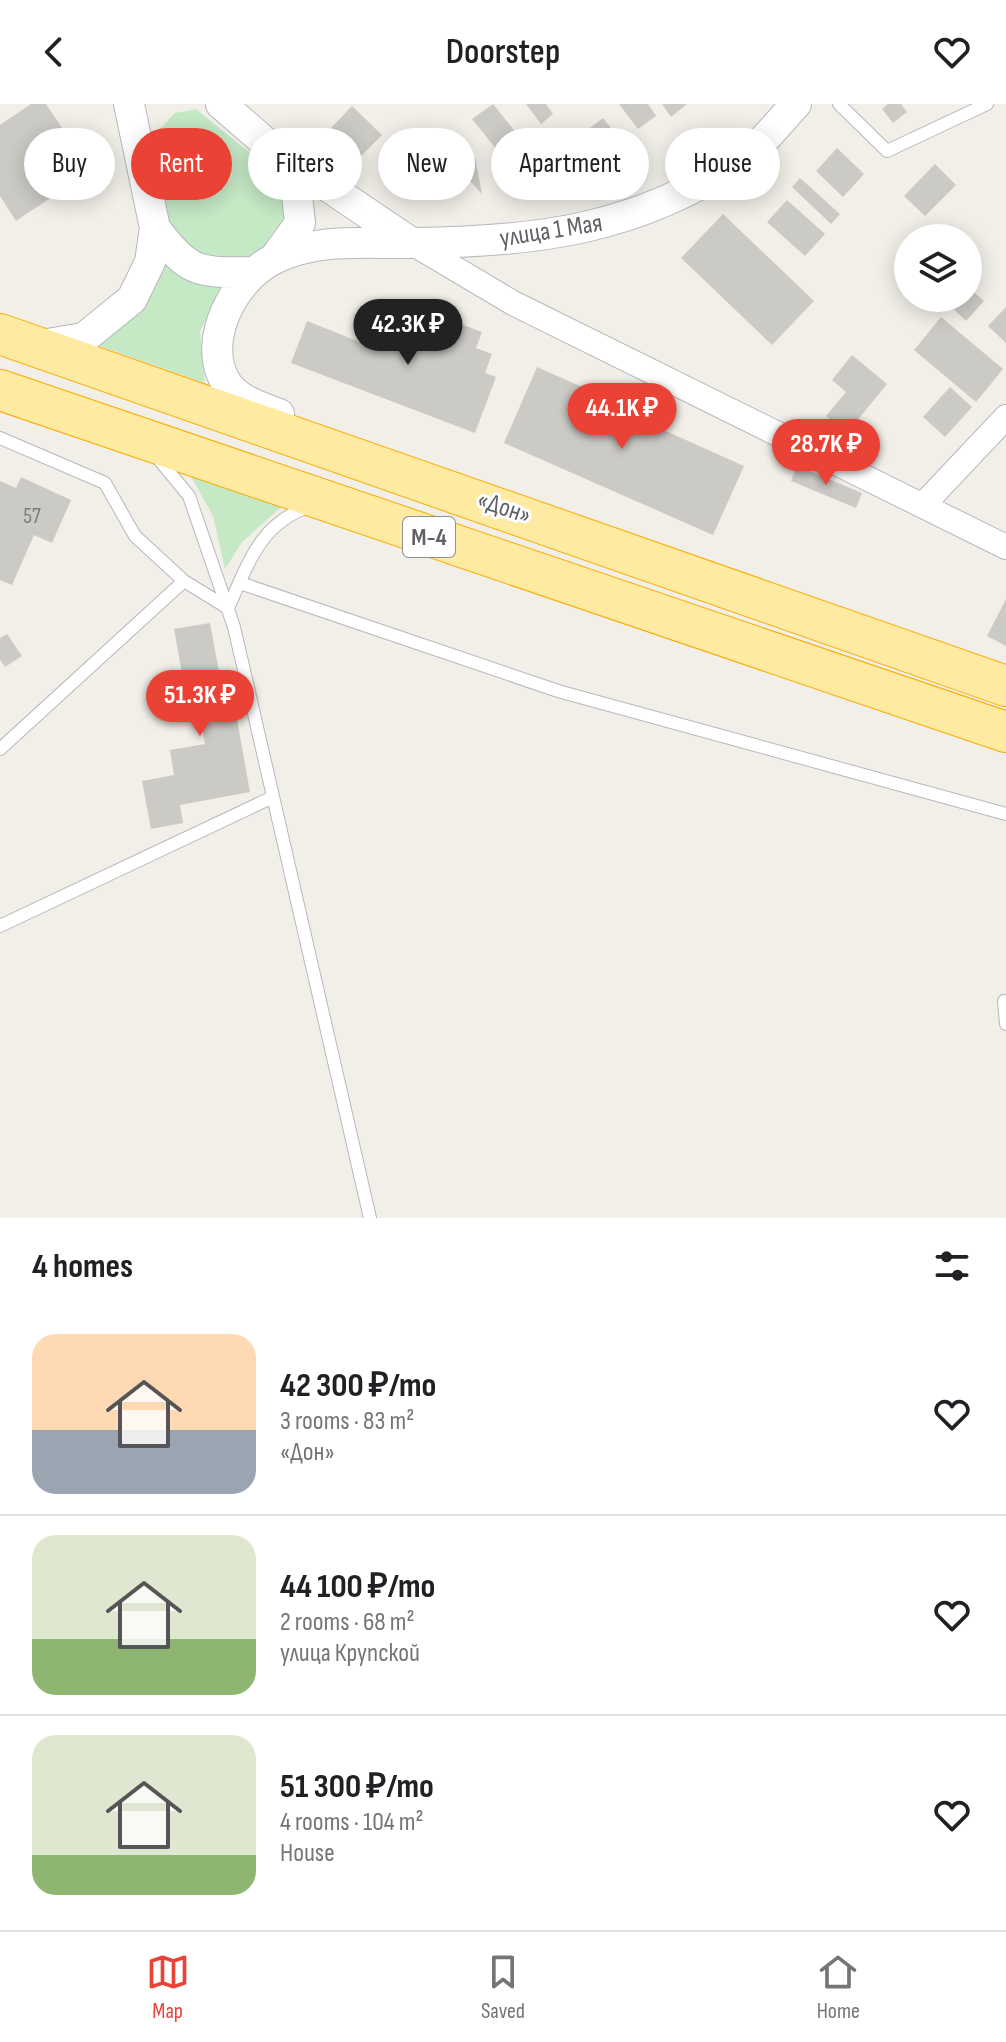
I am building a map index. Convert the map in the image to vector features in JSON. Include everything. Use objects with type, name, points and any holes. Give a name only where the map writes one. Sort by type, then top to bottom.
[{"type":"highway","name":"«Дон»","points":[[17,340],[1006,686]]},
{"type":"highway","name":"«Дон»","points":[[0,390],[1006,732]]},
{"type":"street","points":[[129,104],[133,128]]},
{"type":"street","points":[[140,128],[152,104]]},
{"type":"street","points":[[221,104],[249,128]]},
{"type":"street","name":"улица 1 Мая","points":[[155,228],[181,262],[211,273],[263,266],[310,248],[354,241],[490,241],[581,230],[635,216],[742,159],[796,104]]},
{"type":"street","points":[[17,340],[84,338],[132,299],[150,262],[155,228],[149,200]]},
{"type":"street","points":[[298,200],[300,223],[230,304],[219,330],[217,357],[225,382],[250,404],[365,443],[384,466]]},
{"type":"street","points":[[348,200],[412,243],[513,303],[1006,547]]},
{"type":"street","points":[[923,505],[1006,417]]},
{"type":"lane","points":[[839,104],[887,151],[987,104]]},
{"type":"lane","points":[[0,438],[105,483],[135,536],[184,581],[228,608]]},
{"type":"lane","points":[[141,439],[189,496],[228,608],[370,1218]]},
{"type":"lane","points":[[228,608],[258,541],[291,513],[323,501]]},
{"type":"lane","points":[[0,749],[184,581]]},
{"type":"lane","points":[[240,583],[558,691],[1006,814]]},
{"type":"lane","points":[[0,926],[273,797]]},
{"type":"lane","points":[[1004,1001],[1006,1024]]},
{"type":"green space","points":[[196,109],[219,128],[161,128],[175,113]]},
{"type":"green space","points":[[232,138],[248,152],[248,200],[289,202],[278,241],[238,266],[194,260],[169,221],[166,200],[232,200]]},
{"type":"green space","points":[[162,258],[225,283],[200,331],[205,383],[94,344],[139,313]]},
{"type":"green space","points":[[188,471],[287,502],[242,542],[225,569],[213,516]]},
{"type":"building","points":[[31,104],[46,104],[62,128],[24,128],[24,200],[48,200],[16,221],[0,196],[0,125]]},
{"type":"building","points":[[493,104],[512,128],[491,128],[491,143],[472,119]]},
{"type":"building","points":[[526,104],[546,104],[553,114],[541,124]]},
{"type":"building","points":[[619,104],[648,104],[656,116],[637,128]]},
{"type":"building","points":[[662,104],[687,104],[671,117]]},
{"type":"building","points":[[888,104],[901,104],[907,112],[893,123],[882,109]]},
{"type":"building","points":[[352,106],[378,131],[378,139],[362,155],[362,128],[331,128]]},
{"type":"building","points":[[603,118],[611,128],[590,128]]},
{"type":"building","points":[[837,148],[864,174],[843,197],[816,171]]},
{"type":"building","points":[[475,157],[482,194],[475,186]]},
{"type":"building","points":[[935,164],[956,185],[925,216],[904,196]]},
{"type":"building","points":[[800,178],[840,214],[831,224],[792,187]]},
{"type":"building","points":[[787,200],[825,234],[805,256],[767,222]]},
{"type":"building","points":[[723,214],[814,301],[772,345],[681,258]]},
{"type":"building","points":[[1006,307],[1006,343],[988,326]]},
{"type":"building","points":[[428,312],[482,332],[476,348],[492,354],[485,373],[496,377],[475,433],[291,363],[307,321],[370,346],[380,319],[420,334]]},
{"type":"building","points":[[957,312],[974,312],[966,321]]},
{"type":"building","points":[[941,317],[1003,369],[976,402],[914,350]]},
{"type":"building","points":[[852,355],[887,384],[847,433],[826,416],[846,392],[832,380]]},
{"type":"building","points":[[537,367],[650,417],[648,423],[744,466],[713,535],[504,443]]},
{"type":"building","points":[[950,387],[972,407],[945,437],[923,417]]},
{"type":"building","points":[[797,466],[862,493],[856,508],[791,481]]},
{"type":"building","points":[[21,477],[71,500],[52,543],[34,535],[12,585],[0,580],[0,481],[16,488]]},
{"type":"building","points":[[1006,599],[1006,646],[987,636]]},
{"type":"building","points":[[210,623],[224,699],[233,697],[250,792],[180,805],[183,823],[151,829],[142,781],[174,775],[170,750],[205,744],[198,704],[188,706],[174,629]]},
{"type":"building","points":[[7,634],[22,656],[5,667],[0,660],[0,638]]}]
